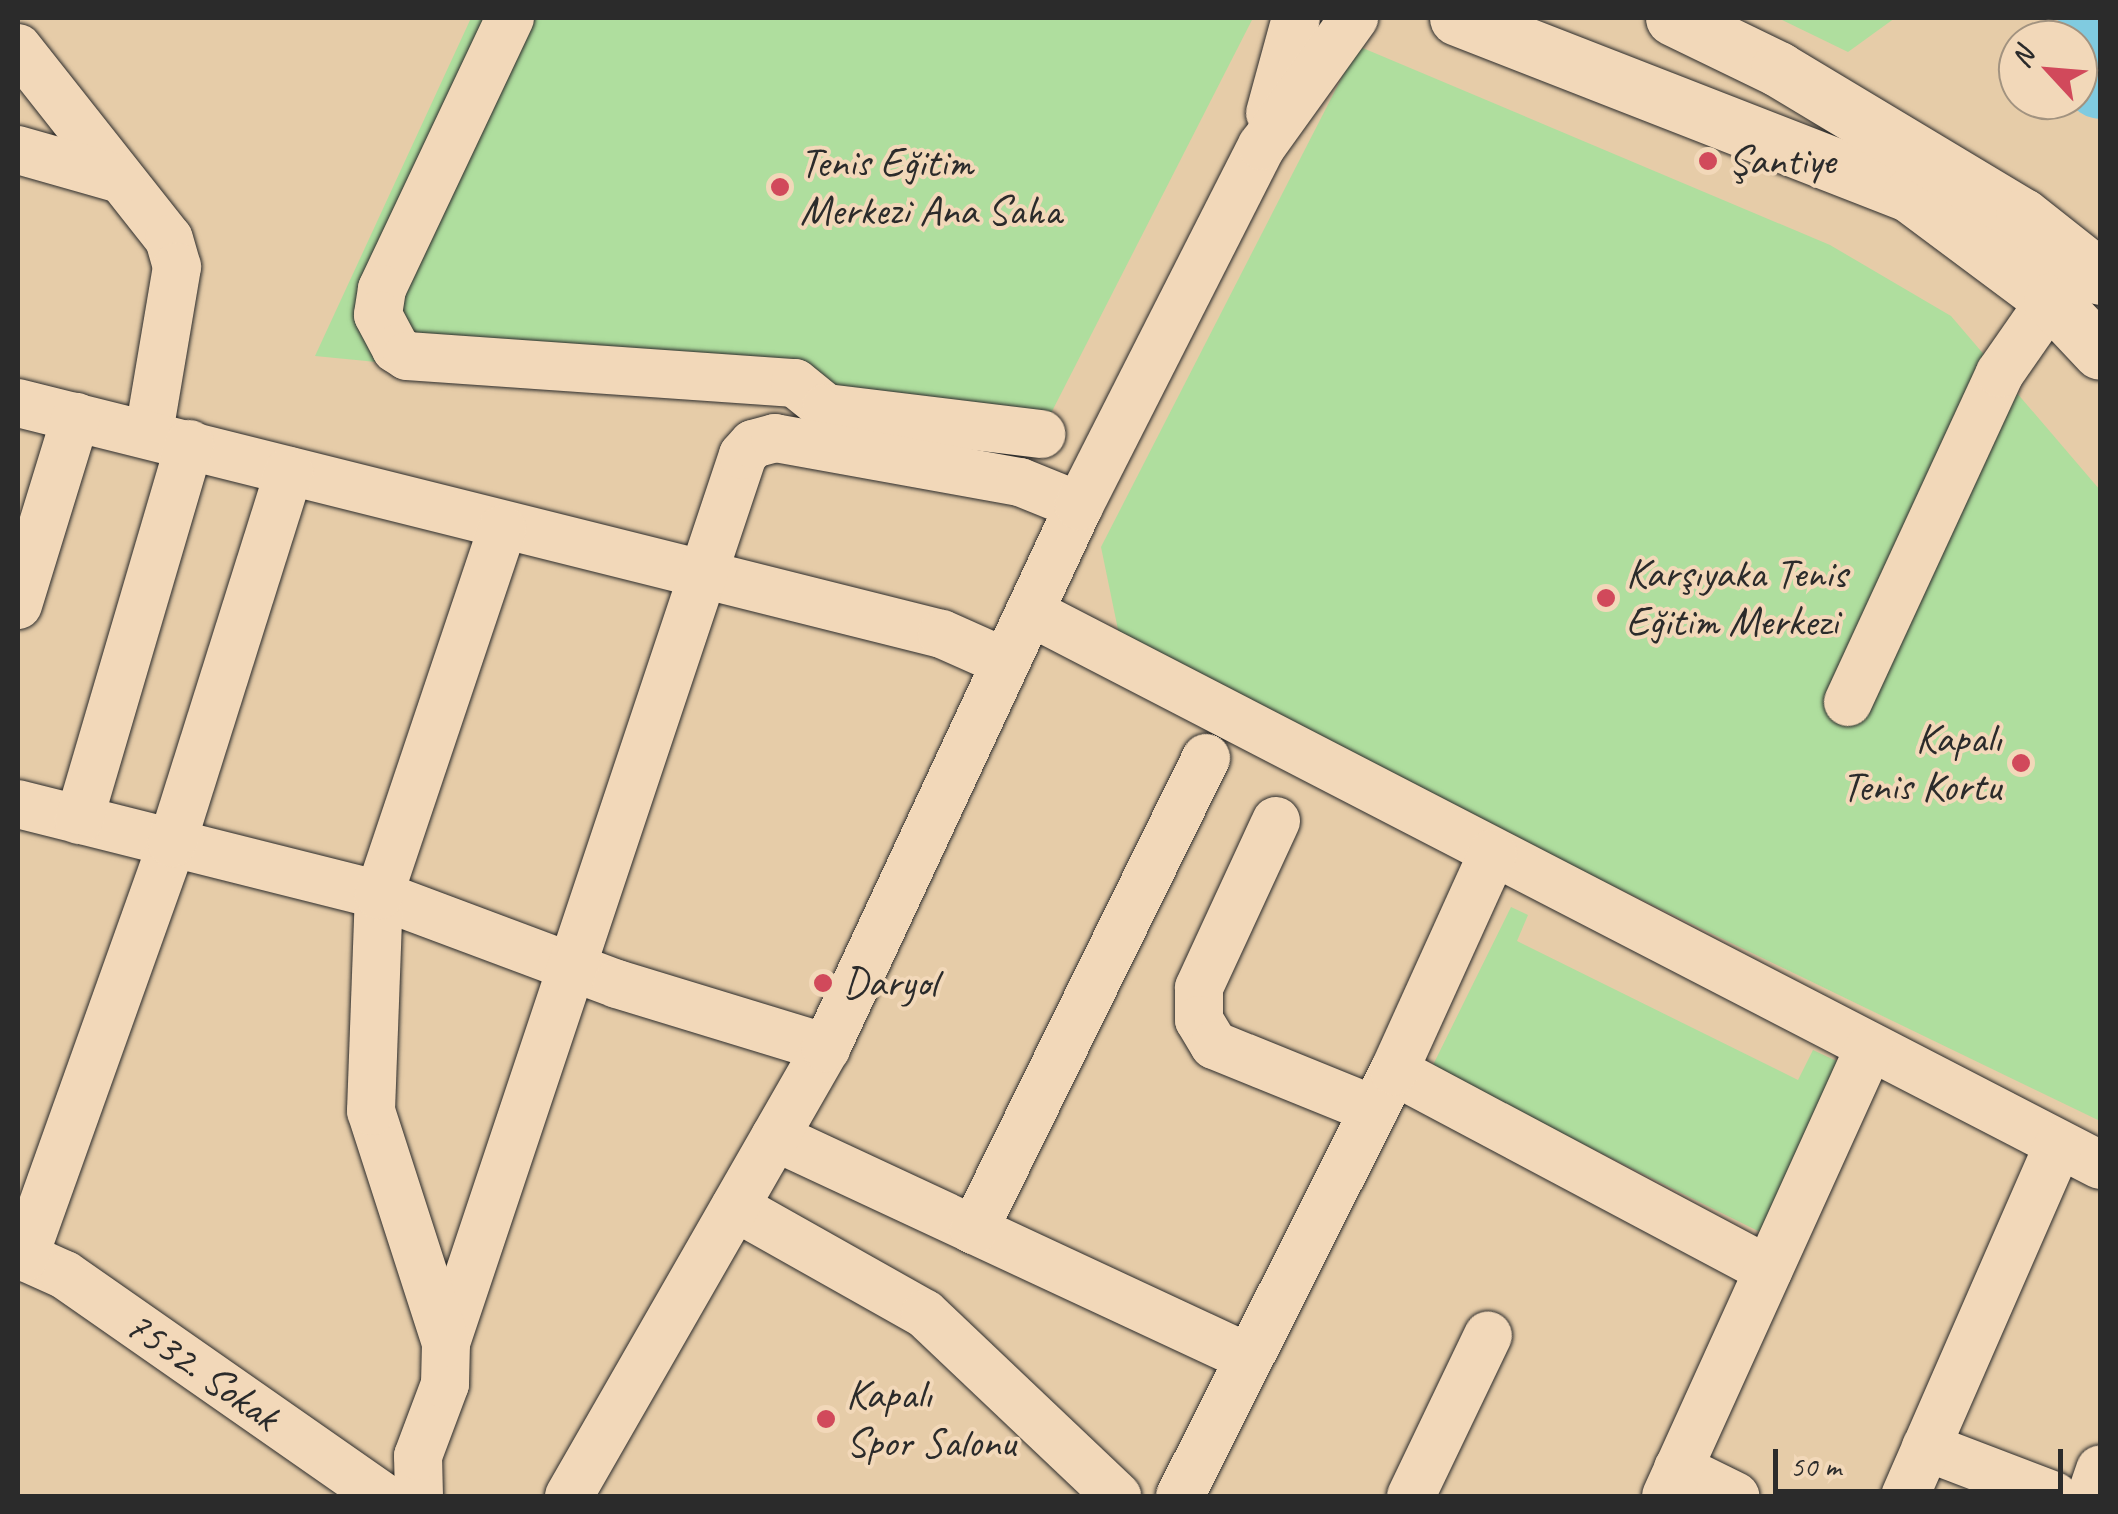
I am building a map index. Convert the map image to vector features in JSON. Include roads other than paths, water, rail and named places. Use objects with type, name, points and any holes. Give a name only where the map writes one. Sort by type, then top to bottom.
[{"type":"main road","points":[[1457,18],[1910,195],[2051,300],[2100,352]]},
{"type":"main road","points":[[1673,18],[1778,68],[2024,216],[2100,278]]},
{"type":"street","points":[[510,18],[382,289],[381,328],[396,348],[407,356],[795,382],[826,408],[1042,434]]},
{"type":"street","points":[[1262,146],[1296,18]]},
{"type":"street","points":[[569,1496],[826,1048],[1079,506],[1262,146],[1354,18]]},
{"type":"street","points":[[18,48],[169,239],[177,267],[170,438],[78,820]]},
{"type":"street","points":[[18,150],[120,179]]},
{"type":"street","points":[[1848,702],[2000,373],[2051,300]]},
{"type":"street","points":[[18,403],[170,438],[502,528],[942,634],[1005,662]]},
{"type":"street","points":[[18,605],[76,417]]},
{"type":"street","points":[[419,1496],[418,1456],[445,1384],[446,1343],[574,968],[698,573],[743,456],[764,440],[1020,482],[1079,506]]},
{"type":"street","points":[[20,1255],[172,843],[290,471]]},
{"type":"street","points":[[446,1343],[371,1111],[379,896],[502,528]]},
{"type":"street","points":[[1030,612],[2079,1157],[1926,1447],[1905,1496]]},
{"type":"street","points":[[974,1230],[1206,758]]},
{"type":"street","points":[[18,804],[379,896],[574,968],[826,1048]]},
{"type":"street","points":[[1276,821],[1199,988],[1199,1020],[1214,1045],[1384,1090],[1768,1270]]},
{"type":"street","points":[[1180,1496],[1384,1090],[1492,853]]},
{"type":"street","points":[[1735,1496],[1672,1482],[1868,1050]]},
{"type":"street","points":[[775,1137],[1249,1358]]},
{"type":"street","points":[[735,1208],[925,1314],[1117,1496]]},
{"type":"street","name":"7532. Sokak","points":[[20,1255],[65,1274],[382,1496]]},
{"type":"street","points":[[1410,1496],[1488,1335]]},
{"type":"street","points":[[1926,1447],[2054,1496]]},
{"type":"street","points":[[2090,1496],[2100,1470]]},
{"type":"place","name":"Şantiye","points":[[1708,161]]},
{"type":"place","name":"Tenis Eğitim Merkezi Ana Saha","points":[[780,187]]},
{"type":"place","name":"Karşıyaka Tenis Eğitim Merkezi","points":[[1606,598]]},
{"type":"place","name":"Kapalı Tenis Kortu","points":[[2021,763]]},
{"type":"place","name":"Daryol","points":[[823,983]]},
{"type":"place","name":"Kapalı Spor Salonu","points":[[826,1419]]}]
